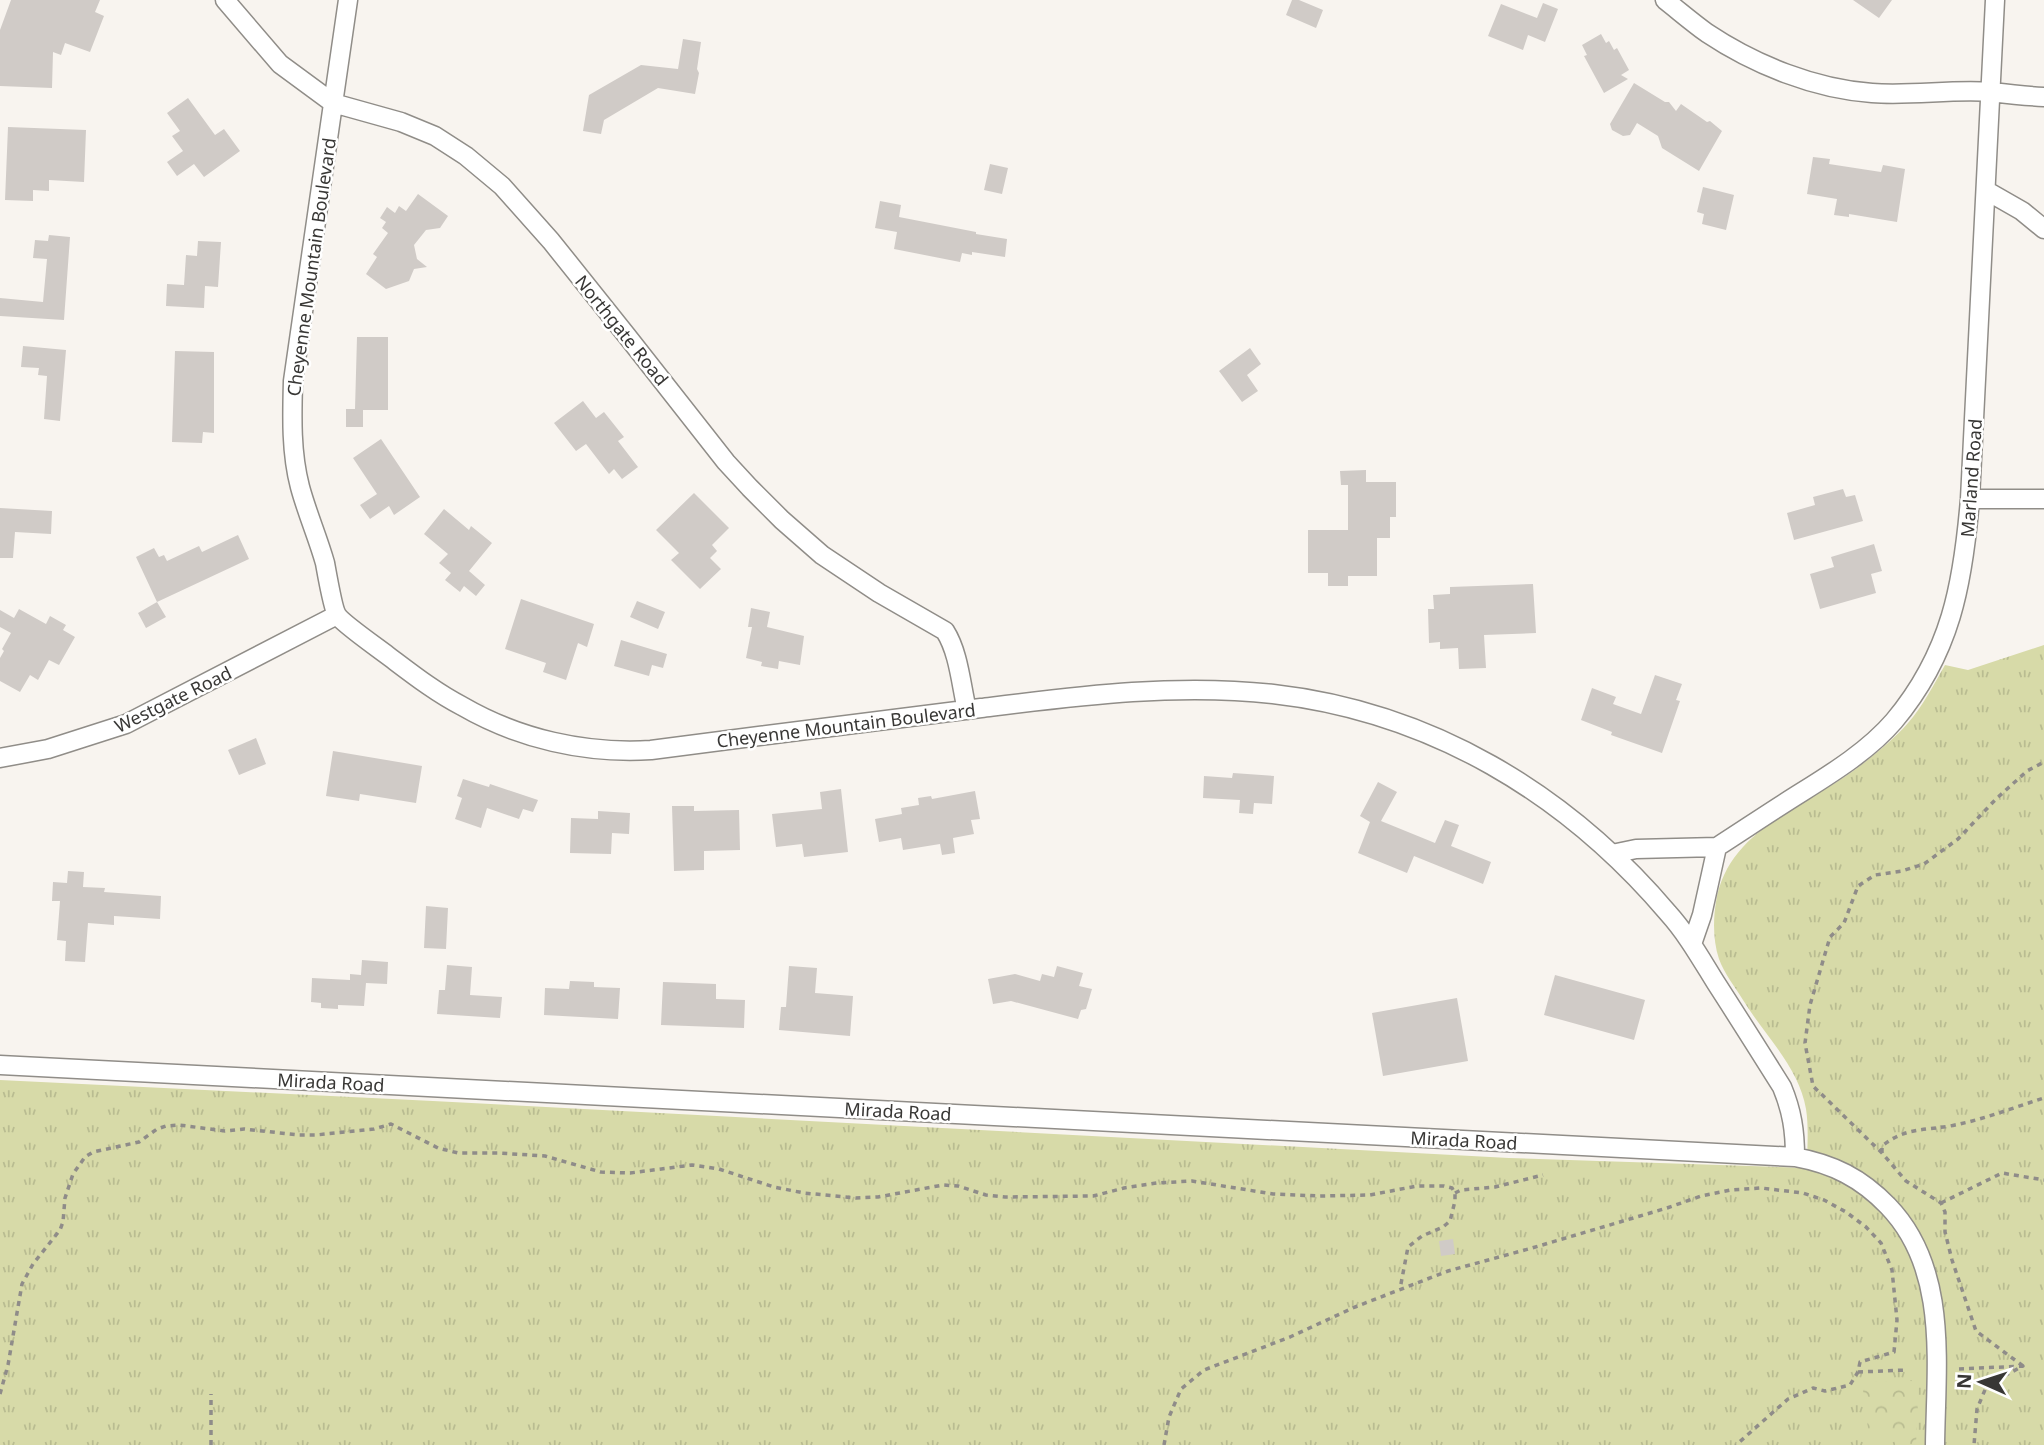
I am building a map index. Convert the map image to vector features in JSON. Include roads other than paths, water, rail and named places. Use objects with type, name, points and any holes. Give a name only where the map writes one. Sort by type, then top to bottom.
[{"type":"street","name":"Northgate Road","points":[[225,0],[280,64],[333,103],[401,122],[435,136],[466,156],[502,186],[551,241],[726,462],[750,488],[822,555],[879,593],[945,631],[954,649],[967,710]]},
{"type":"street","name":"Cheyenne Mountain Boulevard","points":[[348,0],[293,382],[292,428],[300,486],[324,560],[337,615],[410,671],[462,706],[516,731],[542,739],[626,752],[1106,693],[1186,690],[1274,694],[1346,708],[1440,739],[1530,787],[1575,820],[1612,854],[1670,915],[1692,944],[1782,1087],[1791,1107],[1795,1127],[1795,1157]]},
{"type":"street","points":[[1665,0],[1707,33],[1757,60],[1814,82],[1841,89],[1873,93],[1991,92],[2044,97]]},
{"type":"street","name":"Marland Road","points":[[1717,847],[1840,768],[1893,723],[1933,666],[1950,624],[1966,556],[1996,0]]},
{"type":"street","points":[[1987,191],[2022,211],[2044,229]]},
{"type":"street","points":[[1970,499],[2044,499]]},
{"type":"street","name":"Westgate Road","points":[[0,758],[48,750],[126,724],[337,615]]},
{"type":"street","points":[[1612,854],[1636,849],[1717,847],[1692,944]]},
{"type":"street","name":"Mirada Road","points":[[0,1065],[1795,1157],[1830,1165],[1873,1191],[1907,1228],[1918,1249],[1926,1268],[1935,1322],[1938,1364],[1935,1445]]}]
